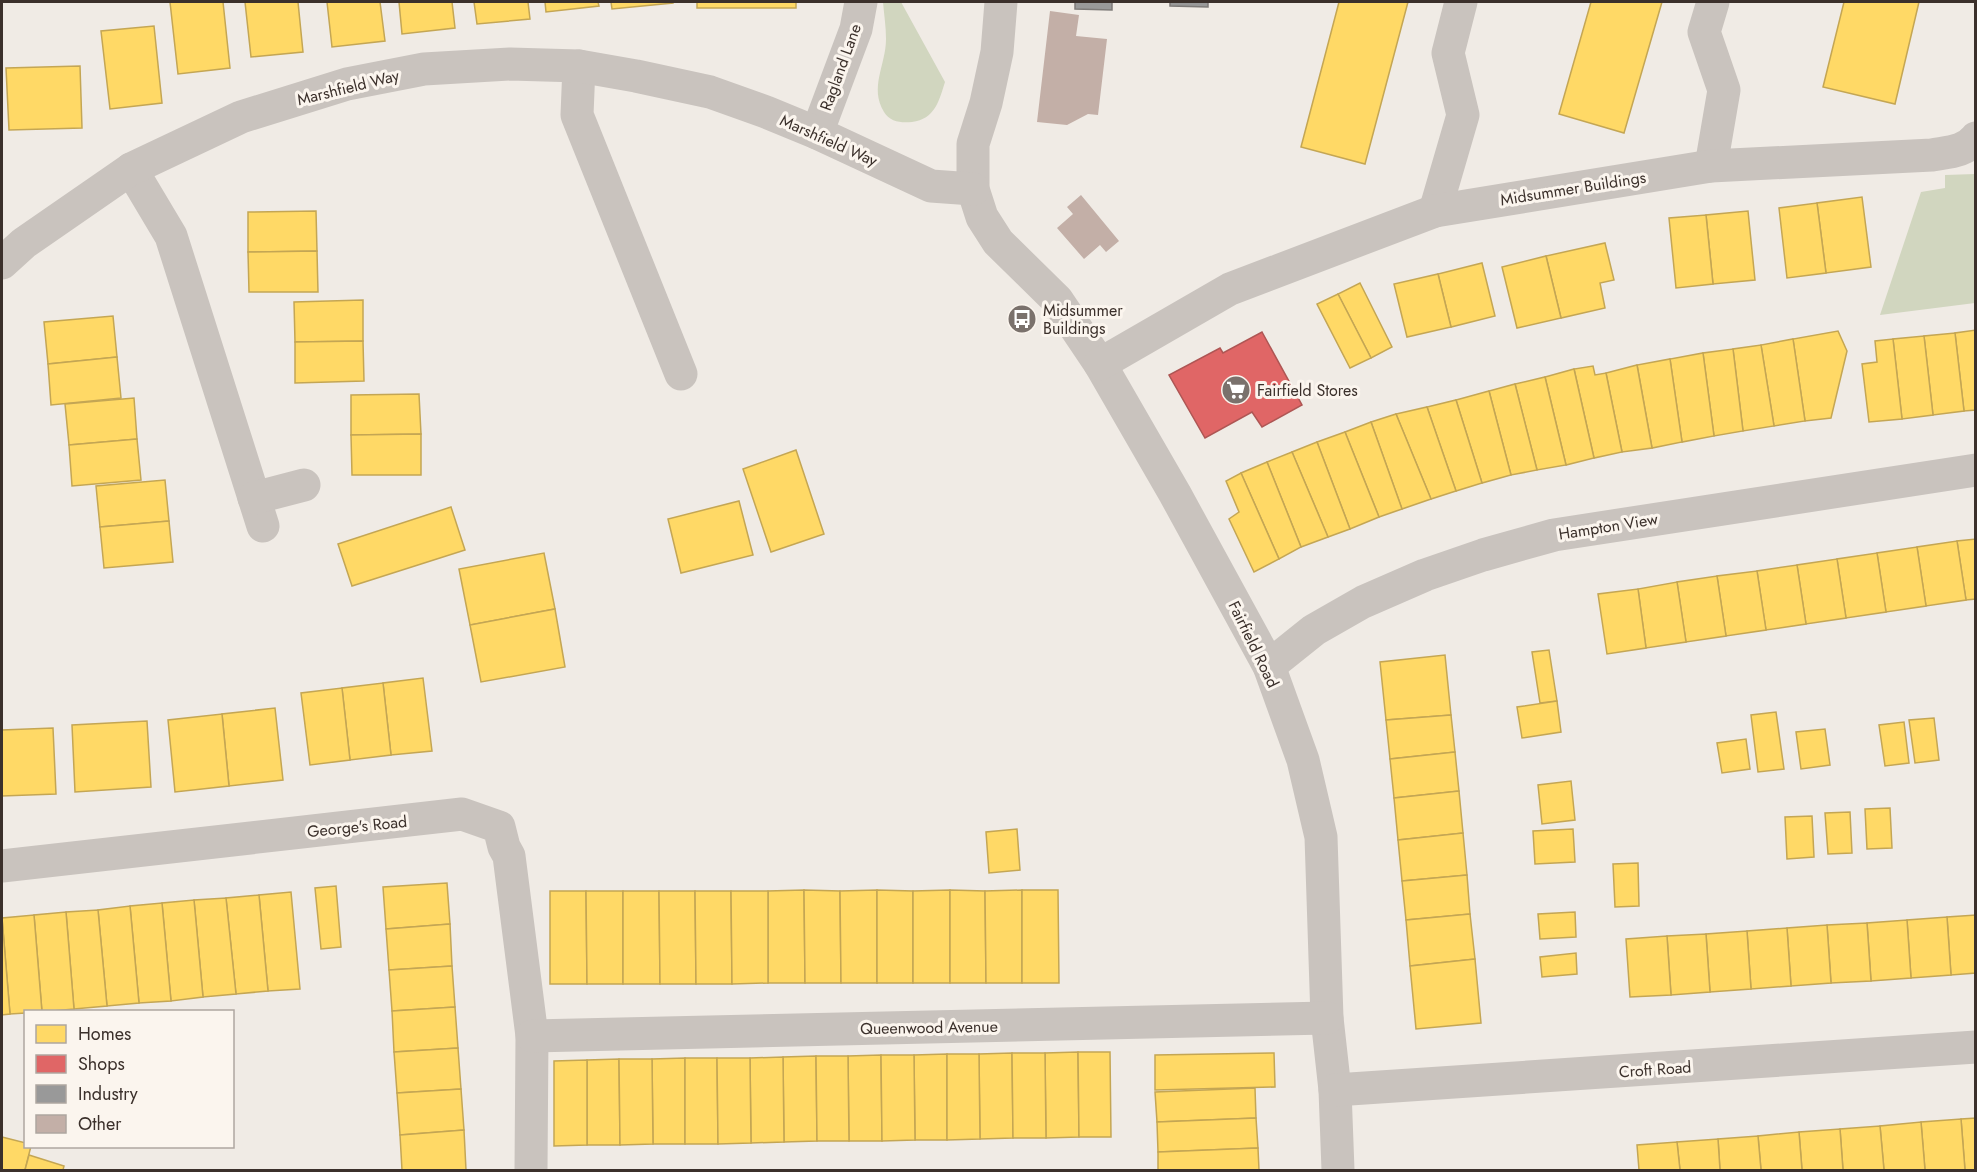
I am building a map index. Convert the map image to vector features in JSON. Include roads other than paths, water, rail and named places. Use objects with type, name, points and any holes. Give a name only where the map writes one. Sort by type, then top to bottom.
[{"type":"street","name":"Ragland Lane","points":[[817,133],[856,29],[861,2]]},
{"type":"street","name":"Fairfield Road","points":[[1001,2],[997,52],[986,103],[973,144],[973,189],[982,218],[998,242],[1057,300],[1100,364],[1269,666],[1303,760],[1321,837],[1327,1018],[1335,1090],[1338,1170]]},
{"type":"street","points":[[1435,211],[1463,115],[1448,53],[1461,2]]},
{"type":"street","points":[[1711,166],[1724,90],[1704,32],[1713,2]]},
{"type":"street","name":"Marshfield Way","points":[[2,263],[24,243],[131,169],[241,117],[347,84],[424,69],[510,64],[579,66],[710,92],[817,133],[931,186],[973,189]]},
{"type":"street","points":[[579,66],[577,115],[681,374]]},
{"type":"street","name":"Midsummer Buildings","points":[[1100,364],[1230,289],[1435,211],[1711,166],[1932,156],[1958,151],[1971,145],[1976,138]]},
{"type":"street","points":[[131,169],[171,236],[258,512],[304,485]]},
{"type":"street","name":"Hampton View","points":[[1269,666],[1314,630],[1363,602],[1425,575],[1473,558],[1554,535],[1976,470]]},
{"type":"street","name":"George's Road","points":[[2,866],[462,814],[499,827],[508,856],[532,1036]]},
{"type":"street","name":"Queenwood Avenue","points":[[532,1036],[1327,1018]]},
{"type":"street","points":[[531,1170],[532,1036]]},
{"type":"street","name":"Croft Road","points":[[1335,1090],[1976,1047]]},
{"type":"place","name":"Midsummer Buildings","points":[[1022,319]]},
{"type":"place","name":"Fairfield Stores","points":[[1236,390]]}]
